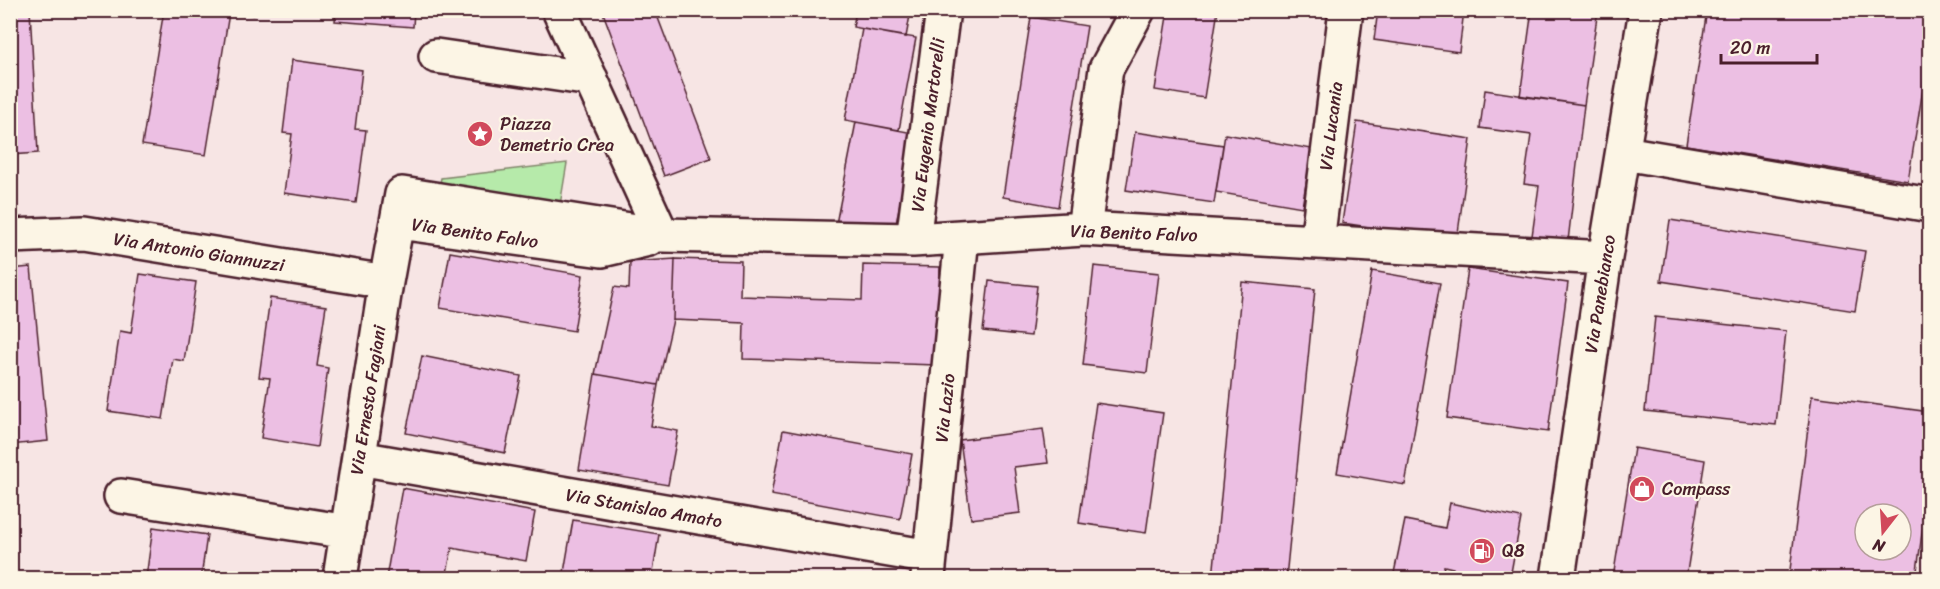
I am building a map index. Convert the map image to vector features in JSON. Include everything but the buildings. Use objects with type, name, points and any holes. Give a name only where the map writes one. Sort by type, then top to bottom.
[{"type":"street","points":[[559,10],[662,235]]},
{"type":"street","name":"Via Eugenio Martorelli","points":[[913,240],[943,10]]},
{"type":"street","points":[[1084,229],[1106,69],[1138,10]]},
{"type":"street","name":"Via Lucania","points":[[1317,242],[1346,10]]},
{"type":"street","name":"Via Panebianco","points":[[1558,579],[1605,258],[1646,10]]},
{"type":"street","points":[[436,56],[591,79]]},
{"type":"street","points":[[1624,153],[1929,205]]},
{"type":"street","name":"Via Benito Falvo","points":[[398,222],[602,250],[662,235],[913,240],[1084,229],[1605,258]]},
{"type":"street","name":"Via Ernesto Fagiani","points":[[340,579],[386,282],[398,222]]},
{"type":"street","name":"Via Antonio Giannuzzi","points":[[10,236],[84,233],[386,282]]},
{"type":"street","name":"Via Lazio","points":[[929,568],[962,237]]},
{"type":"street","name":"Via Stanislao Amato","points":[[359,458],[929,568]]},
{"type":"street","points":[[121,496],[348,532]]},
{"type":"green space","points":[[567,163],[560,205],[439,188],[441,178]]},
{"type":"place","name":"Piazza Demetrio Crea","points":[[480,134]]},
{"type":"place","name":"Compass","points":[[1642,489]]},
{"type":"place","name":"Q8","points":[[1482,551]]}]
